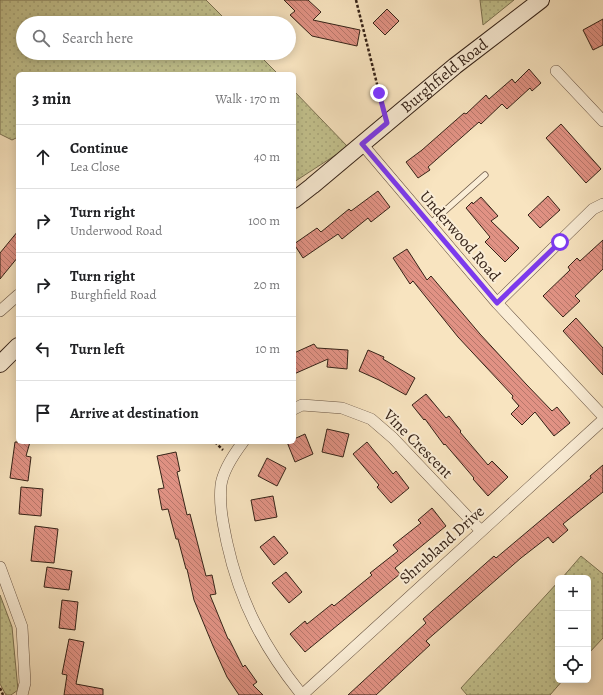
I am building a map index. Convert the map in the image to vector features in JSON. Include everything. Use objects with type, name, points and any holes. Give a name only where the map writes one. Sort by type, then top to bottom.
[{"type":"street","name":"Burghfield Road","points":[[296,198],[455,66],[541,0]]},
{"type":"street","points":[[556,71],[603,121]]},
{"type":"street","name":"Underwood Road","points":[[362,144],[497,303],[603,416]]},
{"type":"street","points":[[497,303],[593,209],[603,204]]},
{"type":"street","points":[[0,311],[16,297]]},
{"type":"street","points":[[0,364],[16,348]]},
{"type":"street","name":"Vine Crescent","points":[[296,408],[302,405],[342,408],[371,419],[394,438],[481,531]]},
{"type":"street","name":"Shrubland Drive","points":[[302,695],[603,420]]},
{"type":"street","points":[[242,444],[231,458],[222,484],[222,520],[233,572],[254,623],[283,672],[302,695]]},
{"type":"street","points":[[0,567],[22,627],[25,683],[22,695]]},
{"type":"lane","points":[[430,224],[486,176]]},
{"type":"path","points":[[356,0],[387,123]]},
{"type":"path","points":[[0,688],[3,695]]},
{"type":"shaded area","points":[[0,0],[206,0],[222,16],[16,16],[16,60],[264,60],[276,72],[16,72],[16,138],[12,140],[0,134]]},
{"type":"shaded area","points":[[480,0],[514,0],[483,25]]},
{"type":"shaded area","points":[[296,93],[348,147],[296,181]]},
{"type":"shaded area","points":[[581,556],[603,574],[603,638],[591,651],[591,575],[565,575]]},
{"type":"shaded area","points":[[555,585],[555,683],[560,683],[550,695],[467,695],[461,688]]},
{"type":"shaded area","points":[[0,595],[12,627],[18,690],[11,695],[6,695],[0,684]]},
{"type":"building","points":[[284,0],[308,0],[321,12],[313,20],[360,30],[357,46],[312,36],[296,21],[296,16],[290,15],[295,11]]},
{"type":"building","points":[[387,9],[399,21],[385,35],[373,23]]},
{"type":"building","points":[[603,19],[603,45],[593,50],[583,30]]},
{"type":"building","points":[[529,69],[541,83],[532,91],[530,88],[507,109],[502,104],[481,124],[479,122],[428,167],[430,170],[418,178],[406,162],[464,113],[466,114],[486,95],[489,99],[512,79],[515,83]]},
{"type":"building","points":[[561,124],[601,169],[586,183],[546,138]]},
{"type":"building","points":[[378,191],[390,207],[371,222],[368,218],[342,239],[338,234],[303,258],[296,247],[296,243],[317,228],[321,232],[349,209],[351,211]]},
{"type":"building","points":[[548,196],[560,210],[540,228],[528,215]]},
{"type":"building","points":[[481,197],[498,216],[491,221],[519,248],[505,262],[485,242],[490,237],[466,208],[472,202],[473,204]]},
{"type":"building","points":[[16,233],[16,259],[0,279],[0,253]]},
{"type":"building","points":[[603,240],[603,269],[575,296],[580,301],[563,317],[543,296],[570,270],[568,267],[577,258],[580,261]]},
{"type":"building","points":[[407,249],[427,280],[431,276],[480,334],[526,384],[552,411],[557,407],[570,423],[554,436],[535,412],[522,425],[511,414],[519,406],[512,398],[513,396],[458,337],[413,281],[410,284],[393,258]]},
{"type":"building","points":[[576,318],[603,348],[603,375],[563,331]]},
{"type":"building","points":[[314,344],[317,348],[348,350],[347,369],[327,367],[328,359],[296,373],[296,352]]},
{"type":"building","points":[[368,350],[384,357],[383,359],[415,378],[406,395],[359,371]]},
{"type":"building","points":[[426,394],[446,418],[449,416],[461,431],[460,432],[488,465],[492,461],[508,477],[488,496],[412,405]]},
{"type":"building","points":[[327,429],[349,434],[343,457],[322,452]]},
{"type":"building","points":[[305,434],[313,454],[295,462],[288,444],[296,444],[296,438]]},
{"type":"building","points":[[15,442],[16,444],[29,444],[26,456],[31,457],[28,481],[10,478]]},
{"type":"building","points":[[367,442],[393,474],[396,471],[409,488],[391,503],[377,487],[379,485],[353,454]]},
{"type":"building","points":[[176,452],[180,471],[177,472],[187,515],[190,514],[206,576],[212,575],[216,594],[210,595],[228,639],[243,667],[245,665],[257,682],[253,685],[263,695],[239,695],[227,677],[194,600],[178,539],[176,539],[168,509],[162,510],[158,489],[164,488],[157,456]]},
{"type":"building","points":[[267,458],[286,468],[277,486],[258,476]]},
{"type":"building","points":[[603,465],[603,492],[563,524],[568,530],[553,543],[548,537],[521,558],[426,641],[430,645],[376,695],[348,695],[426,623],[423,619],[494,556],[496,558],[591,478],[590,476]]},
{"type":"building","points":[[21,487],[43,489],[41,516],[19,514]]},
{"type":"building","points":[[273,496],[277,517],[255,521],[251,500]]},
{"type":"building","points":[[432,508],[446,526],[395,568],[400,574],[305,652],[290,634],[305,621],[307,624],[332,604],[334,606],[372,575],[370,573],[398,551],[393,545],[421,523],[418,520]]},
{"type":"building","points":[[35,526],[58,529],[54,563],[31,561]]},
{"type":"building","points":[[274,536],[288,553],[274,565],[260,547]]},
{"type":"building","points":[[47,567],[72,571],[69,590],[44,587]]},
{"type":"building","points":[[286,572],[302,592],[289,603],[272,583]]},
{"type":"building","points":[[62,600],[78,602],[75,630],[59,628]]},
{"type":"building","points":[[69,639],[84,642],[76,684],[103,689],[103,695],[64,695],[67,675],[62,674]]},
{"type":"route","points":[[379,93],[387,123],[362,144],[497,303],[560,242]]}]
